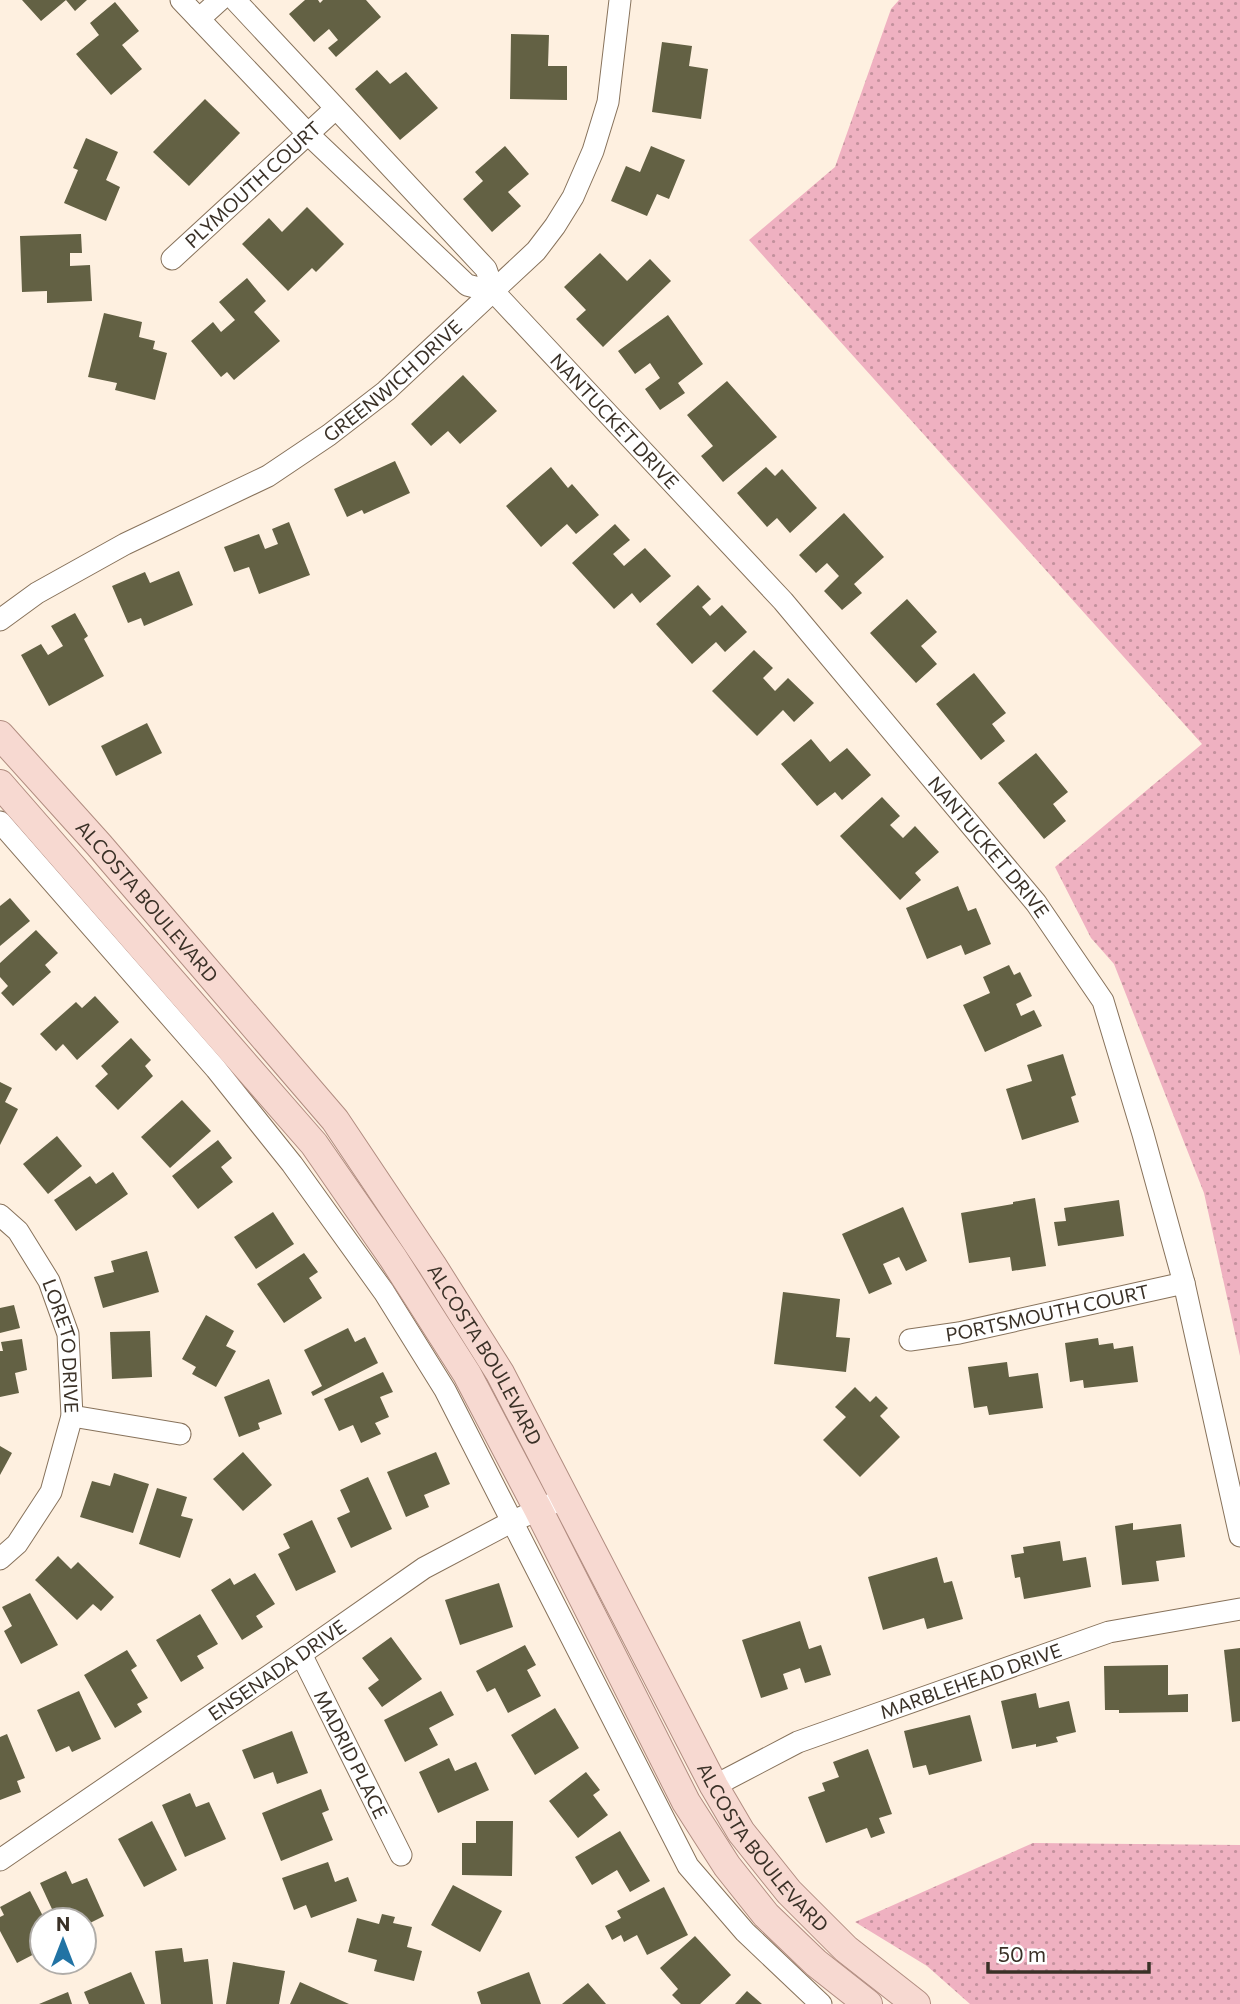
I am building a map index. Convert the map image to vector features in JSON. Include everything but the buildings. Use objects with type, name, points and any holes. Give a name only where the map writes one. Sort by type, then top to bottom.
[{"type":"main road","name":"ALCOSTA BOULEVARD","points":[[0,735],[99,845],[335,1120],[500,1373],[714,1786],[741,1832],[789,1892],[846,1949],[916,2004]]},
{"type":"main road","name":"ALCOSTA BOULEVARD","points":[[0,784],[314,1144],[393,1258],[467,1374],[525,1515],[686,1802],[727,1866],[766,1915],[816,1963],[868,2004]]},
{"type":"main road","points":[[686,1802],[714,1786]]},
{"type":"street","name":"NANTUCKET DRIVE","points":[[181,0],[309,135],[467,285],[494,292]]},
{"type":"street","points":[[199,19],[220,0]]},
{"type":"street","name":"NANTUCKET DRIVE","points":[[235,0],[486,269],[494,292],[783,601],[1036,903],[1104,1001],[1184,1283],[1240,1536]]},
{"type":"street","name":"GREENWICH DRIVE","points":[[0,620],[37,593],[103,556],[268,476],[330,436],[386,391],[536,251],[573,197],[593,150],[608,102],[620,0]]},
{"type":"street","name":"PLYMOUTH COURT","points":[[172,259],[335,109]]},
{"type":"street","name":"ALCOSTA BOULEVARD","points":[[0,822],[216,1069],[292,1164],[384,1292],[525,1515],[688,1866],[745,1932],[821,2004]]},
{"type":"street","name":"LORETO DRIVE","points":[[0,1215],[18,1231],[53,1291],[68,1334],[72,1416],[51,1492],[17,1544],[0,1559]]},
{"type":"street","name":"PORTSMOUTH COURT","points":[[910,1340],[959,1333],[1184,1283]]},
{"type":"street","points":[[72,1416],[180,1434]]},
{"type":"street","name":"ENSENADA DRIVE","points":[[0,1860],[424,1568],[525,1515],[565,1498]]},
{"type":"street","name":"MARBLEHEAD DRIVE","points":[[714,1786],[798,1742],[1109,1632],[1240,1609]]},
{"type":"street","name":"MADRID PLACE","points":[[301,1654],[401,1856]]},
{"type":"shaded area","points":[[899,0],[1240,0],[1240,1356],[1204,1193],[1114,964],[1091,938],[1055,867],[1202,744],[749,240],[835,167],[891,9]]},
{"type":"shaded area","points":[[1033,1843],[1240,1845],[1240,2004],[970,2004],[927,1966],[855,1922]]}]
